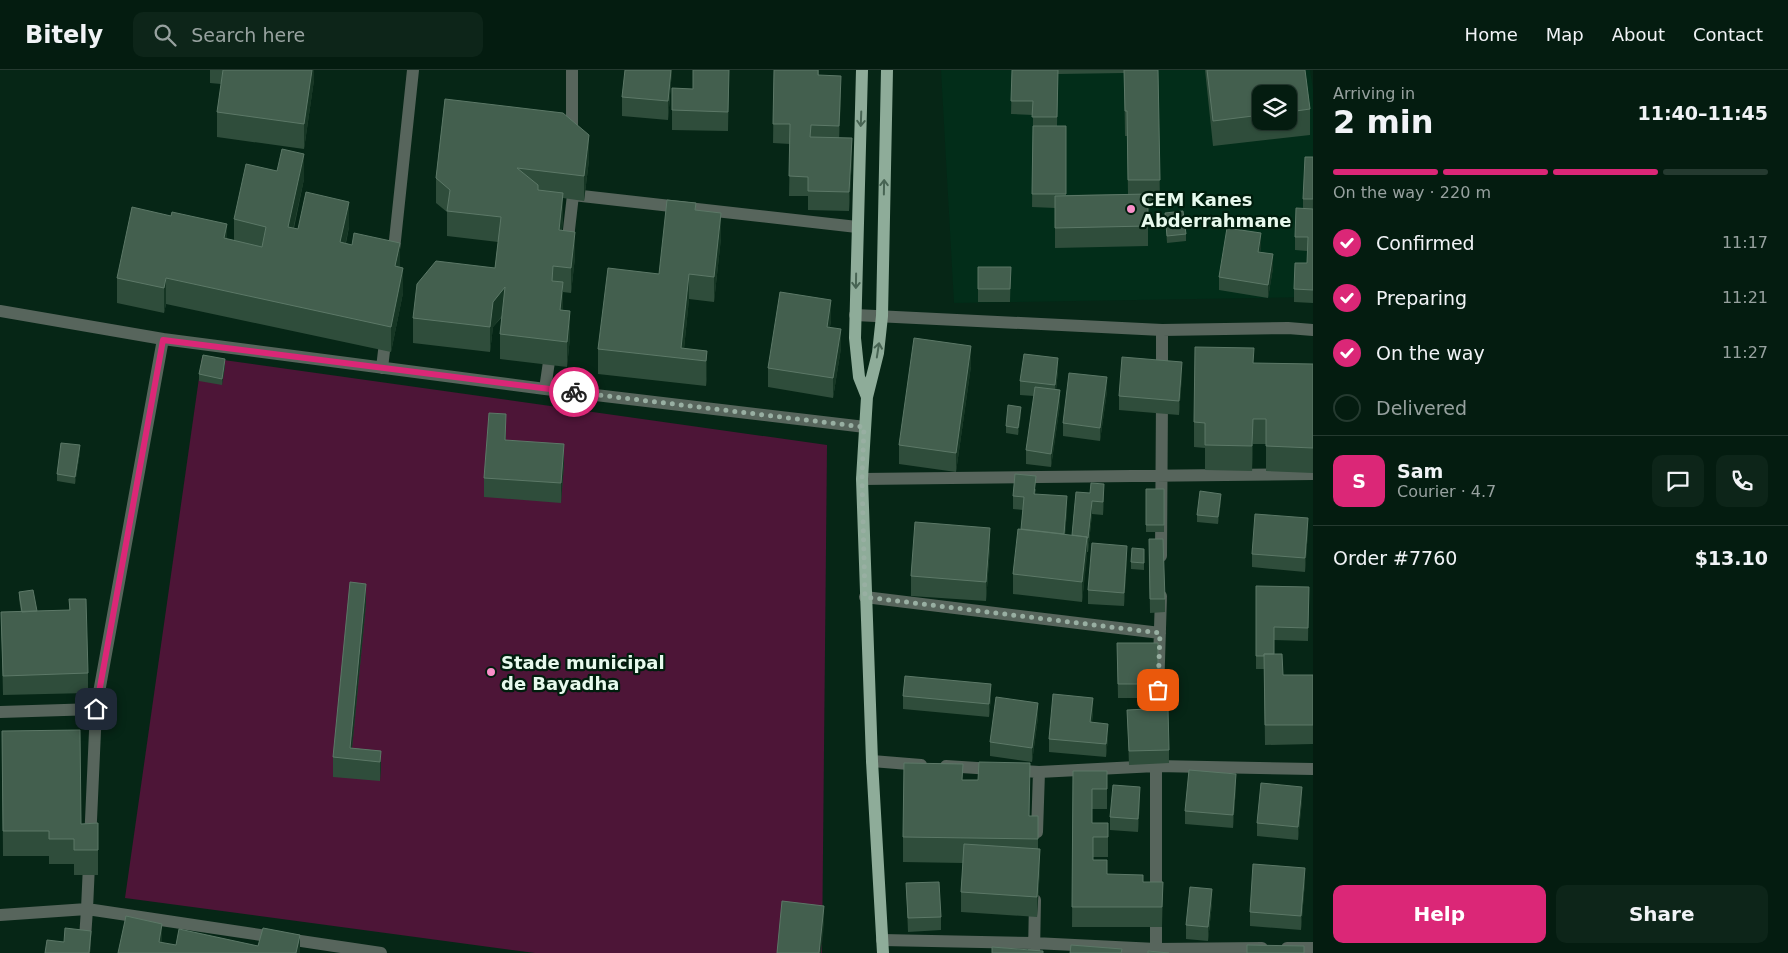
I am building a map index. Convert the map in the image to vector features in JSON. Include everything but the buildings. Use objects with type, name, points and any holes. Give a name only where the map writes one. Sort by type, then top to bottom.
[{"type":"main road","points":[[862,70],[855,315],[856,356],[859,377],[867,397]]},
{"type":"main road","points":[[883,953],[872,761],[862,479],[867,397],[878,353],[882,316],[887,70]]},
{"type":"street","points":[[392,272],[413,70]]},
{"type":"street","points":[[572,70],[572,151]]},
{"type":"street","points":[[565,260],[573,194],[572,168]]},
{"type":"street","points":[[573,194],[857,227]]},
{"type":"street","points":[[0,311],[163,340],[545,389],[864,427]]},
{"type":"street","points":[[855,315],[1162,330],[1288,328],[1313,330]]},
{"type":"street","points":[[382,368],[387,320]]},
{"type":"street","points":[[1161,564],[1163,476],[1162,330]]},
{"type":"street","points":[[545,389],[554,334]]},
{"type":"street","points":[[84,953],[96,709],[163,340]]},
{"type":"street","points":[[862,479],[1313,474]]},
{"type":"street","points":[[1156,951],[1156,766],[1161,584]]},
{"type":"street","points":[[865,597],[1160,633]]},
{"type":"street","points":[[0,712],[96,709]]},
{"type":"street","points":[[872,761],[1039,772],[1156,766],[1313,769]]},
{"type":"street","points":[[1037,848],[1039,772]]},
{"type":"street","points":[[1034,948],[1036,886]]},
{"type":"street","points":[[0,915],[87,909],[381,953]]},
{"type":"street","points":[[882,940],[1034,948],[1156,951],[1313,948]]},
{"type":"shaded area","name":"CEM Kanes Abderrahmane","points":[[941,70],[1310,70],[1313,89],[1313,297],[954,303]]},
{"type":"shaded area","name":"Stade municipal de Bayadha","points":[[202,357],[827,445],[822,953],[535,953],[125,898]]},
{"type":"way so far","points":[[574,392],[864,427],[862,479],[865,597],[1160,633],[1158,690]]},
{"type":"place","name":"CEM Kanes Abderrahmane","points":[[1131,209]]},
{"type":"place","name":"Stade municipal de Bayadha","points":[[491,672]]},
{"type":"route","points":[[96,709],[163,340],[574,392]]}]
